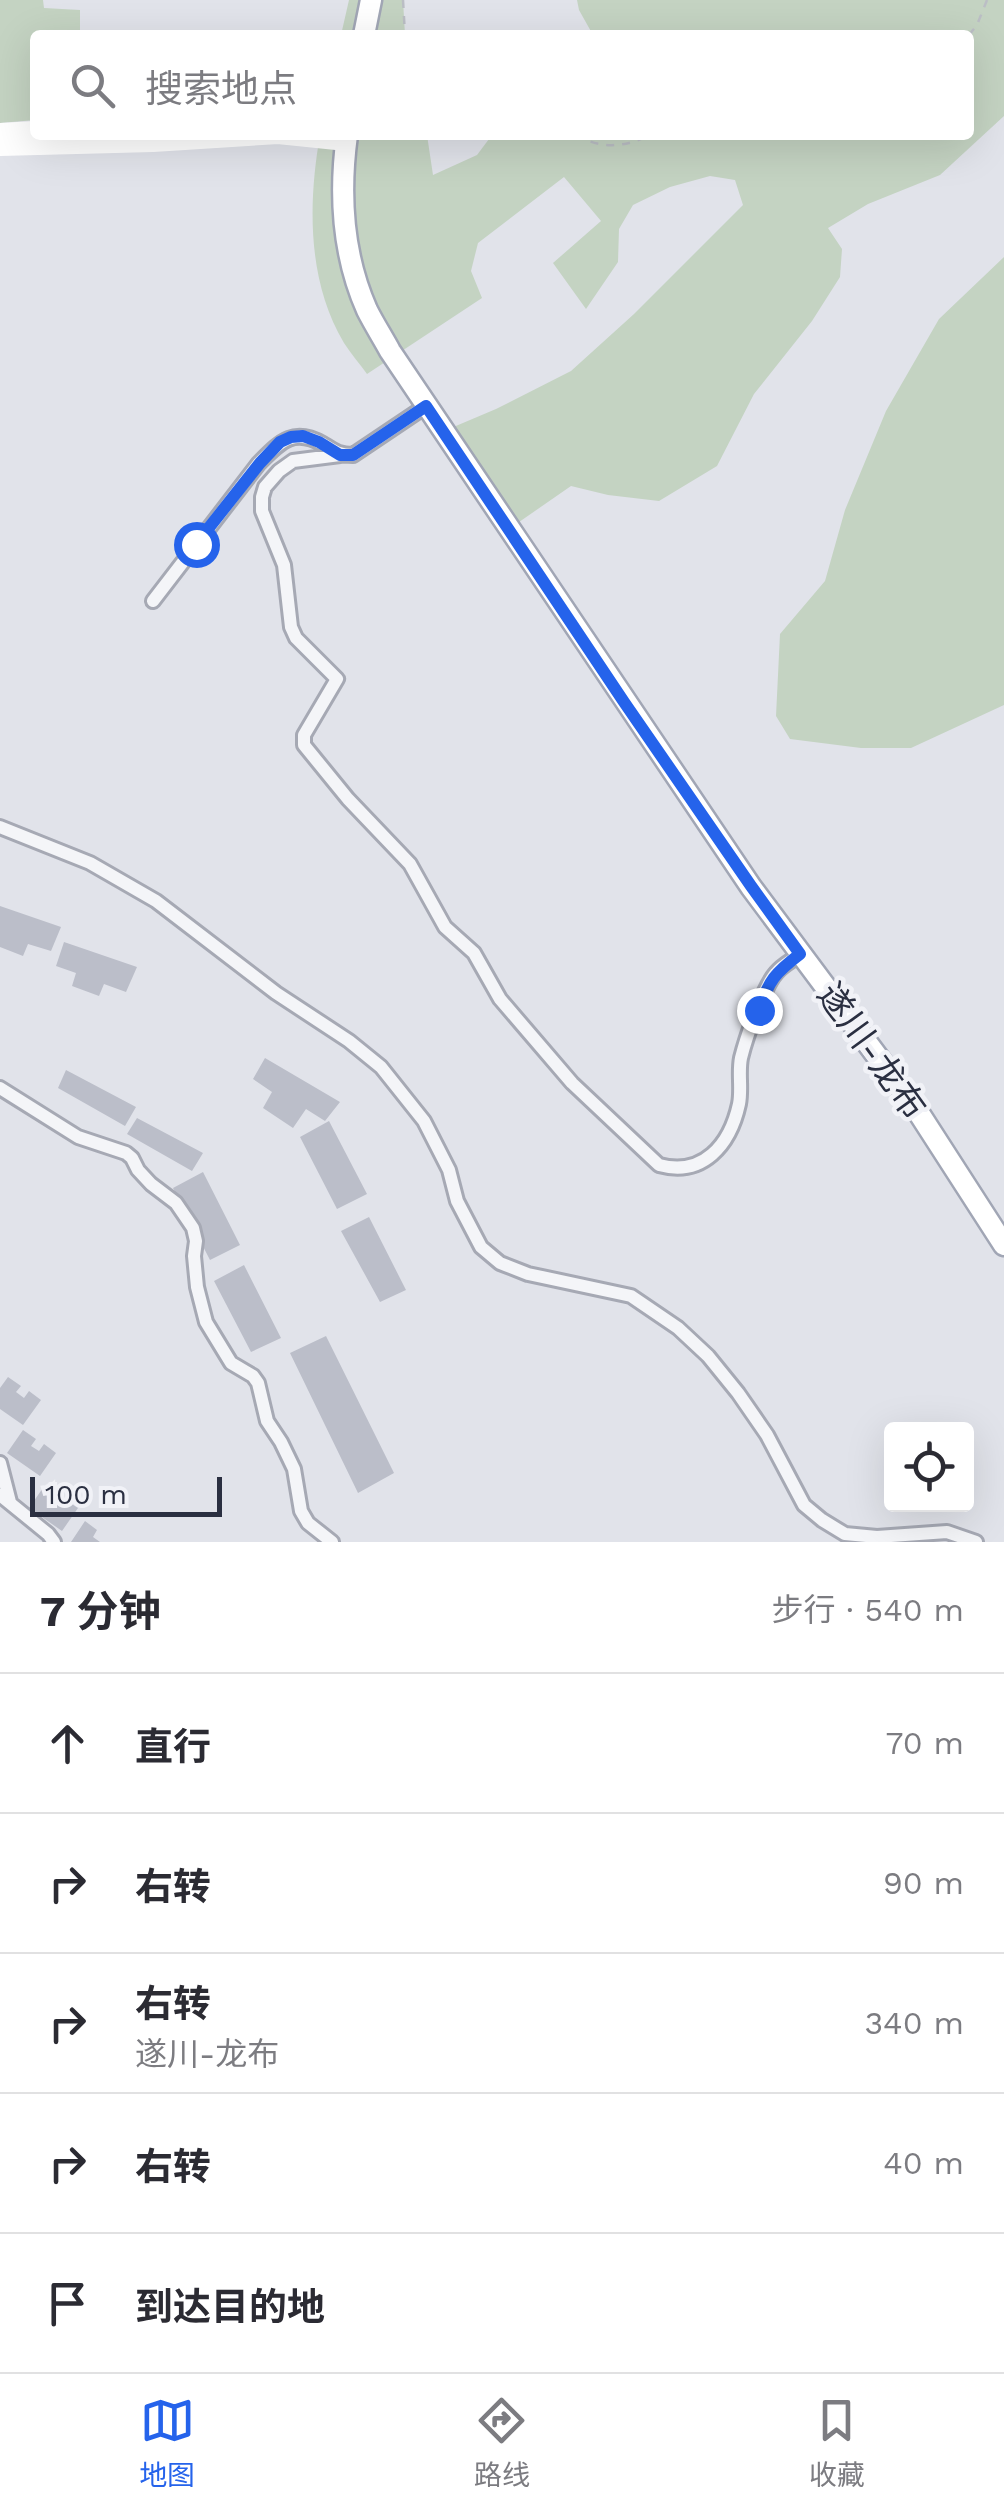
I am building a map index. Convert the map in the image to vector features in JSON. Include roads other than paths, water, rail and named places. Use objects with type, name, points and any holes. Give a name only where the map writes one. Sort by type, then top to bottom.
[{"type":"main road","points":[[365,30],[371,0]]},
{"type":"main road","name":"遂川-龙布","points":[[346,140],[344,211],[350,259],[368,310],[426,406],[624,702],[751,886],[915,1107],[1004,1245]]},
{"type":"street","points":[[0,132],[30,130]]},
{"type":"street","points":[[0,146],[200,140]]},
{"type":"street","points":[[426,406],[353,455],[292,461],[279,471],[262,496],[262,511],[284,565],[291,627],[296,638],[337,679],[304,736],[304,745],[348,799],[410,864],[446,927],[474,953],[500,1000],[572,1083],[659,1165],[672,1168],[708,1159],[725,1142],[739,1104],[740,1061],[765,992],[776,972],[800,954]]},
{"type":"street","points":[[154,601],[280,442],[303,436],[340,455]]},
{"type":"street","points":[[0,827],[90,863],[156,901],[276,994],[382,1067],[424,1121],[481,1247],[500,1264],[528,1274],[631,1296],[678,1328],[738,1392],[804,1505],[822,1520],[845,1534],[877,1538],[947,1532],[976,1542]]},
{"type":"street","points":[[0,1088],[78,1136],[126,1152],[151,1184],[176,1203],[193,1228],[196,1286],[206,1322],[232,1364],[253,1376],[258,1384],[266,1421],[294,1469],[301,1511],[308,1523],[332,1542]]},
{"type":"street","points":[[0,1463],[5,1498],[54,1542]]}]
